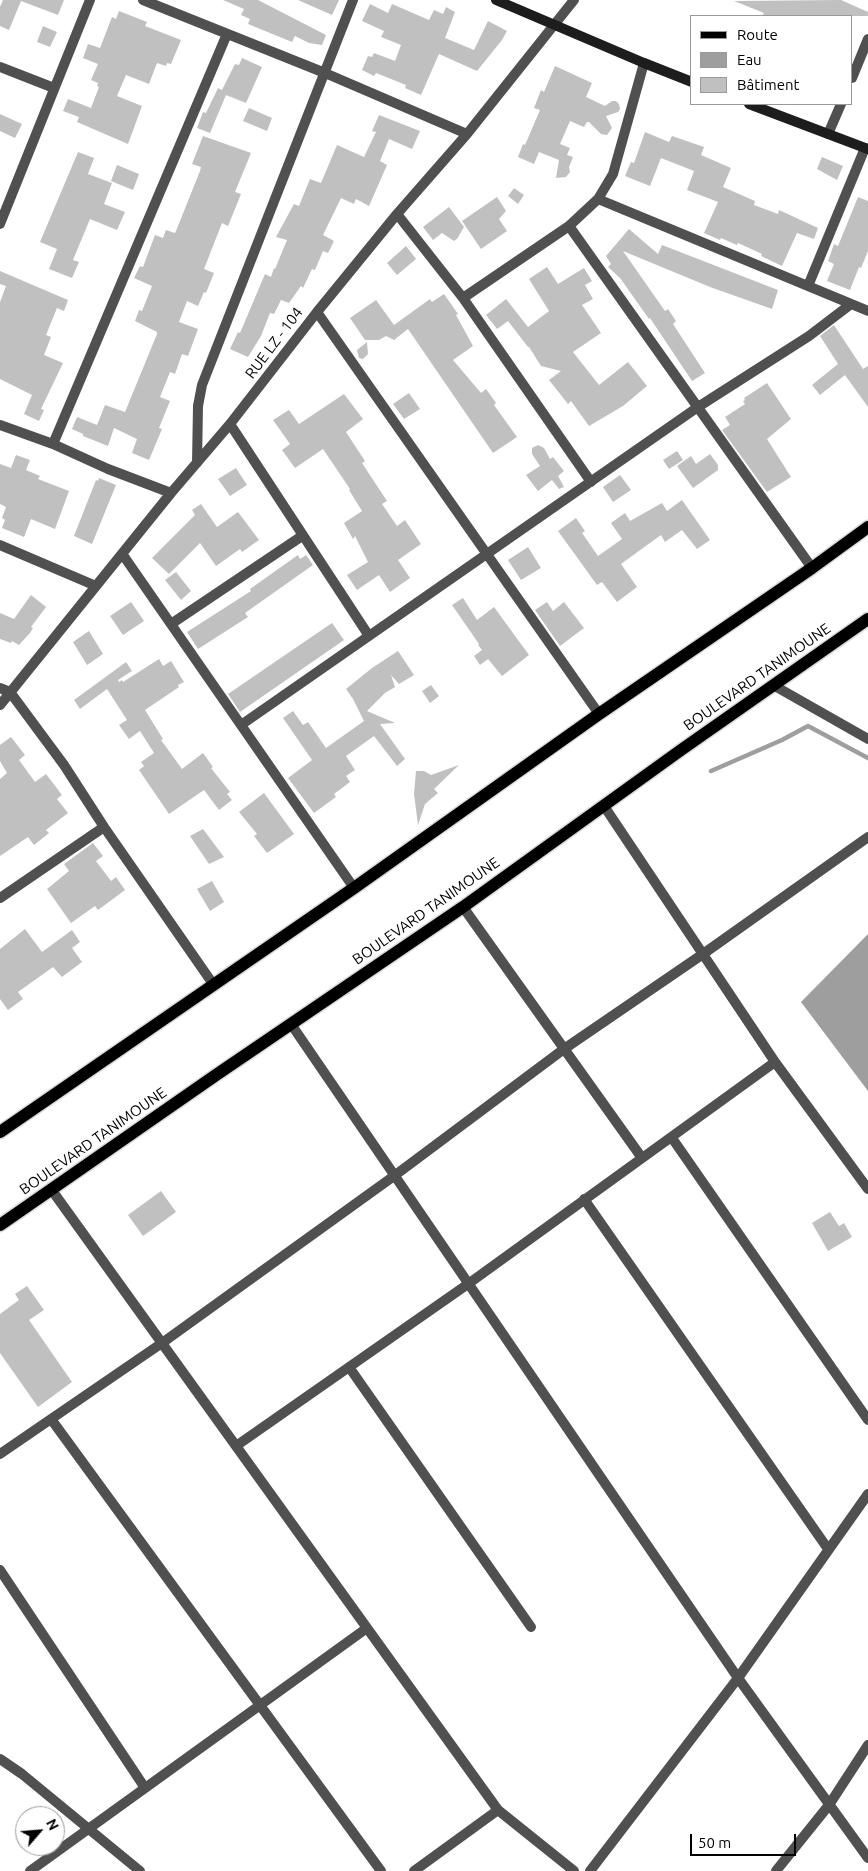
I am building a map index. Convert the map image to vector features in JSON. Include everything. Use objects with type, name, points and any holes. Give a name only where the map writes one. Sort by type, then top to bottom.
[{"type":"main road","points":[[0,1132],[354,888],[599,714],[812,568],[868,527]]},
{"type":"main road","name":"BOULEVARD TANIMOUNE","points":[[0,1225],[462,907],[868,619]]},
{"type":"street","points":[[0,224],[90,0]]},
{"type":"street","points":[[143,0],[325,73],[467,134]]},
{"type":"street","points":[[197,463],[198,406],[202,385],[353,0]]},
{"type":"street","points":[[496,0],[556,24],[644,64],[690,81]]},
{"type":"street","name":"RUE LZ - 104","points":[[0,705],[123,555],[171,493],[230,424],[317,312],[397,214],[467,134],[574,0]]},
{"type":"street","points":[[53,444],[227,34]]},
{"type":"street","points":[[853,76],[868,39]]},
{"type":"street","points":[[463,298],[569,226],[598,199],[613,174],[644,64]]},
{"type":"street","points":[[0,67],[54,88]]},
{"type":"street","points":[[752,105],[867,149],[808,286]]},
{"type":"street","points":[[828,134],[841,105]]},
{"type":"street","points":[[598,199],[868,311]]},
{"type":"street","points":[[397,214],[463,298],[591,482]]},
{"type":"street","points":[[569,226],[812,568]]},
{"type":"street","points":[[241,725],[487,556],[698,407],[809,336],[851,304]]},
{"type":"street","points":[[317,312],[599,714]]},
{"type":"street","points":[[0,424],[171,493]]},
{"type":"street","points":[[230,424],[369,636]]},
{"type":"street","points":[[171,624],[302,536]]},
{"type":"street","points":[[0,545],[96,586]]},
{"type":"street","points":[[123,555],[354,888]]},
{"type":"street","points":[[773,685],[868,739]]},
{"type":"street","points":[[0,688],[10,692],[64,765],[104,827],[213,984]]},
{"type":"street","points":[[604,806],[775,1062],[868,1189]]},
{"type":"street","points":[[0,898],[104,827]]},
{"type":"street","points":[[1,1449],[51,1419],[162,1343],[394,1176],[564,1049],[703,954],[868,837]]},
{"type":"street","points":[[462,907],[642,1158]]},
{"type":"street","points":[[291,1024],[738,1678],[868,1858]]},
{"type":"street","points":[[236,1446],[468,1284],[775,1062]]},
{"type":"street","points":[[672,1138],[868,1420]]},
{"type":"street","points":[[51,1189],[498,1810],[574,1871]]},
{"type":"street","points":[[584,1200],[828,1549]]},
{"type":"street","points":[[349,1367],[532,1626]]},
{"type":"street","points":[[51,1419],[381,1871]]},
{"type":"street","points":[[590,1871],[738,1678],[868,1494]]},
{"type":"street","points":[[0,1570],[146,1788]]},
{"type":"street","points":[[30,1871],[367,1628]]},
{"type":"street","points":[[776,1871],[830,1805],[868,1745]]},
{"type":"street","points":[[0,1759],[140,1871]]},
{"type":"street","points":[[414,1871],[498,1810]]},
{"type":"water","points":[[868,934],[868,1091],[801,1002]]},
{"type":"building","points":[[3,0],[64,0],[58,15],[21,1],[9,30],[0,26],[0,7]]},
{"type":"building","points":[[223,0],[258,0],[326,35],[322,45],[309,43],[295,36],[292,42],[248,24],[250,19],[241,15],[244,9]]},
{"type":"building","points":[[298,0],[339,0],[332,15]]},
{"type":"building","points":[[841,0],[868,12],[868,16],[763,15],[764,13],[734,1]]},
{"type":"building","points":[[370,4],[388,13],[392,4],[429,20],[434,10],[443,14],[446,7],[455,12],[445,38],[474,50],[488,21],[507,31],[477,71],[439,54],[421,95],[405,88],[406,85],[376,73],[374,76],[362,70],[368,56],[372,57],[374,53],[395,61],[401,45],[381,37],[384,31],[362,21]]},
{"type":"building","points":[[119,11],[147,22],[145,26],[181,40],[171,64],[167,63],[166,66],[157,63],[149,84],[126,75],[117,96],[142,106],[128,144],[77,122],[79,117],[63,111],[68,99],[91,108],[99,87],[97,86],[98,83],[91,80],[98,64],[83,58],[88,44],[100,48],[112,17],[116,19]]},
{"type":"building","points":[[43,26],[57,32],[50,47],[37,42]]},
{"type":"building","points":[[242,58],[262,67],[246,103],[226,95],[210,133],[197,128],[203,112],[206,113],[218,88],[222,90],[235,64],[239,65]]},
{"type":"building","points":[[555,66],[592,83],[586,97],[605,106],[612,101],[616,101],[620,109],[618,112],[606,116],[612,128],[607,135],[601,134],[589,122],[584,127],[570,121],[560,144],[570,148],[567,155],[573,157],[569,167],[570,172],[566,177],[556,178],[559,160],[539,152],[534,164],[518,157],[540,110],[534,108],[541,90],[544,92]]},
{"type":"building","points":[[249,108],[272,118],[267,131],[243,121]]},
{"type":"building","points":[[0,114],[22,124],[15,138],[0,131]]},
{"type":"building","points":[[379,115],[420,131],[412,149],[389,139],[380,161],[387,165],[369,206],[356,199],[354,204],[341,198],[323,235],[334,241],[328,253],[323,251],[315,270],[312,269],[303,288],[301,286],[289,303],[281,300],[274,314],[270,313],[261,336],[248,357],[230,349],[238,332],[240,333],[265,274],[271,277],[275,269],[287,240],[276,237],[294,204],[299,206],[310,179],[321,183],[337,145],[364,157],[376,132],[372,131]]},
{"type":"building","points":[[645,132],[669,142],[672,136],[704,147],[701,155],[731,168],[723,187],[755,201],[754,205],[778,214],[779,210],[818,228],[814,239],[797,233],[782,266],[738,243],[737,245],[721,238],[720,240],[704,233],[718,202],[687,190],[694,171],[661,158],[650,186],[625,176],[631,162],[634,163]]},
{"type":"building","points":[[203,136],[251,153],[235,192],[241,194],[237,204],[228,226],[222,223],[204,269],[214,273],[206,293],[204,292],[198,306],[187,301],[179,322],[198,329],[188,356],[182,354],[175,374],[170,372],[160,397],[170,401],[159,428],[162,429],[149,460],[132,453],[137,439],[114,428],[108,446],[83,436],[83,434],[72,429],[77,417],[97,425],[105,405],[125,412],[157,334],[157,332],[135,321],[139,310],[142,311],[152,286],[134,278],[140,266],[143,267],[155,235],[163,238],[166,230],[175,233],[176,231],[200,171],[201,167],[192,164]]},
{"type":"building","points":[[78,152],[94,158],[88,174],[112,183],[104,204],[125,212],[117,230],[90,219],[73,260],[79,262],[72,278],[49,269],[57,249],[40,242]]},
{"type":"building","points":[[822,157],[843,166],[837,180],[817,169]]},
{"type":"building","points":[[117,165],[139,174],[133,190],[111,181]]},
{"type":"building","points":[[514,188],[524,195],[518,204],[508,196]]},
{"type":"building","points":[[497,197],[506,211],[499,219],[507,231],[481,249],[462,221]]},
{"type":"building","points":[[858,197],[868,201],[868,251],[850,290],[827,281],[834,264],[828,261],[834,244],[838,246]]},
{"type":"building","points":[[449,207],[464,227],[454,241],[442,233],[433,240],[423,227]]},
{"type":"building","points":[[629,229],[658,254],[662,245],[778,290],[772,309],[710,287],[623,251],[665,311],[668,309],[676,321],[673,324],[705,373],[692,381],[650,318],[620,278],[608,267],[611,264],[606,256]]},
{"type":"building","points":[[406,246],[416,259],[397,275],[387,263]]},
{"type":"building","points":[[547,267],[558,284],[584,268],[592,281],[585,285],[593,299],[582,305],[601,333],[573,352],[599,385],[628,362],[647,386],[623,406],[589,426],[571,401],[568,404],[549,380],[561,371],[541,366],[529,347],[508,321],[497,329],[486,315],[506,299],[528,327],[549,311],[529,279]]},
{"type":"building","points":[[0,271],[68,300],[64,311],[57,308],[46,335],[51,337],[44,355],[63,363],[41,409],[44,410],[39,421],[24,414],[32,395],[0,379],[0,302],[6,286],[0,284]]},
{"type":"building","points":[[444,294],[458,314],[456,315],[473,346],[453,360],[481,393],[486,389],[496,403],[494,405],[517,437],[493,453],[408,329],[394,340],[386,336],[379,340],[365,340],[350,318],[376,300],[394,325],[430,299],[432,302]]},
{"type":"building","points":[[834,325],[863,369],[868,366],[868,407],[845,375],[820,395],[812,385],[838,364],[820,336]]},
{"type":"building","points":[[367,342],[368,354],[363,359],[359,358],[357,350]]},
{"type":"building","points":[[767,383],[791,419],[767,439],[791,477],[767,492],[722,430],[730,425],[725,417],[745,404],[744,398]]},
{"type":"building","points":[[409,393],[420,409],[404,419],[393,404]]},
{"type":"building","points":[[344,394],[363,419],[346,432],[365,461],[362,463],[387,501],[382,504],[397,526],[405,520],[421,544],[398,560],[410,578],[390,592],[379,575],[357,590],[347,575],[368,562],[355,536],[353,539],[344,523],[362,511],[350,489],[323,449],[295,468],[282,450],[290,444],[273,420],[289,410],[299,424]]},
{"type":"building","points":[[538,445],[544,448],[550,459],[553,457],[564,471],[558,476],[564,487],[559,489],[552,480],[538,491],[526,475],[540,466],[532,454],[532,448]]},
{"type":"building","points":[[677,451],[683,460],[669,469],[663,460]]},
{"type":"building","points":[[710,454],[718,465],[718,470],[693,488],[677,466],[691,456],[696,464]]},
{"type":"building","points":[[16,455],[30,460],[26,470],[40,476],[38,479],[69,491],[55,529],[31,519],[24,537],[2,528],[5,520],[2,518],[6,507],[0,504],[0,464],[11,468]]},
{"type":"building","points":[[236,468],[247,485],[230,496],[218,479]]},
{"type":"building","points":[[620,475],[631,490],[613,502],[603,487]]},
{"type":"building","points":[[99,478],[116,485],[92,544],[74,536],[96,480],[98,481]]},
{"type":"building","points":[[682,500],[710,540],[697,549],[682,530],[665,542],[661,535],[621,564],[637,587],[617,602],[602,582],[597,585],[558,531],[576,518],[585,531],[582,533],[598,556],[622,539],[611,523],[625,513],[630,521],[662,503],[667,511]]},
{"type":"building","points":[[201,504],[217,527],[238,512],[259,540],[242,552],[240,549],[216,566],[200,543],[169,574],[152,558],[195,515],[192,510]]},
{"type":"building","points":[[528,547],[541,568],[521,580],[508,560]]},
{"type":"building","points":[[298,555],[300,559],[306,555],[313,565],[245,613],[248,617],[198,649],[187,632],[251,591],[250,589]]},
{"type":"building","points":[[176,572],[191,591],[181,600],[165,580]]},
{"type":"building","points":[[31,595],[46,607],[31,627],[33,628],[30,633],[19,645],[12,641],[11,643],[0,639],[0,613],[14,619]]},
{"type":"building","points":[[463,598],[477,620],[494,607],[529,655],[502,676],[488,659],[480,665],[474,656],[482,650],[452,605]]},
{"type":"building","points":[[131,602],[144,621],[123,635],[110,616]]},
{"type":"building","points":[[547,602],[553,611],[564,602],[584,628],[560,646],[535,610]]},
{"type":"building","points":[[332,623],[344,640],[240,712],[228,694]]},
{"type":"building","points":[[89,631],[103,654],[87,665],[73,642]]},
{"type":"building","points":[[398,651],[414,675],[399,684],[391,675],[395,687],[385,693],[367,711],[395,723],[380,724],[405,759],[397,766],[374,736],[346,756],[355,770],[346,776],[350,782],[334,794],[336,797],[314,813],[288,778],[312,760],[283,718],[293,711],[303,725],[308,722],[326,748],[364,721],[346,689],[372,668]]},
{"type":"building","points":[[159,659],[163,666],[171,661],[184,682],[145,710],[163,739],[161,740],[182,769],[203,753],[213,767],[211,768],[230,792],[227,794],[232,800],[219,810],[204,790],[169,814],[139,770],[144,766],[141,762],[154,753],[140,731],[129,739],[119,725],[127,720],[107,689],[80,709],[74,700],[126,662],[132,671],[118,680],[119,682],[122,680],[123,682]]},
{"type":"building","points":[[431,685],[439,696],[430,703],[422,691]]},
{"type":"building","points":[[11,737],[25,755],[19,760],[35,782],[46,774],[62,795],[57,799],[68,813],[46,830],[49,833],[34,845],[28,837],[0,856],[0,779],[7,773],[0,761],[0,745]]},
{"type":"building","points":[[459,765],[434,789],[438,793],[425,804],[418,825],[414,794],[416,771],[424,771],[431,775]]},
{"type":"building","points":[[264,793],[294,834],[267,853],[254,836],[257,834],[239,812]]},
{"type":"building","points":[[203,829],[224,857],[209,864],[190,836]]},
{"type":"building","points":[[93,843],[103,856],[96,861],[111,881],[116,877],[125,890],[98,910],[95,906],[71,923],[47,889],[69,871],[64,864]]},
{"type":"building","points":[[212,881],[224,902],[210,911],[197,889]]},
{"type":"building","points":[[25,929],[42,952],[72,930],[80,942],[72,948],[82,962],[62,977],[53,967],[18,992],[23,999],[8,1010],[0,999],[0,949]]},
{"type":"building","points":[[161,1191],[176,1212],[143,1236],[128,1215]]},
{"type":"building","points":[[830,1212],[839,1226],[844,1223],[852,1237],[828,1251],[812,1223]]},
{"type":"building","points":[[27,1286],[44,1310],[29,1320],[72,1382],[38,1407],[0,1353],[0,1314],[19,1300],[15,1294]]},
{"type":"waterway","points":[[711,771],[782,740],[808,726],[868,758]]}]
